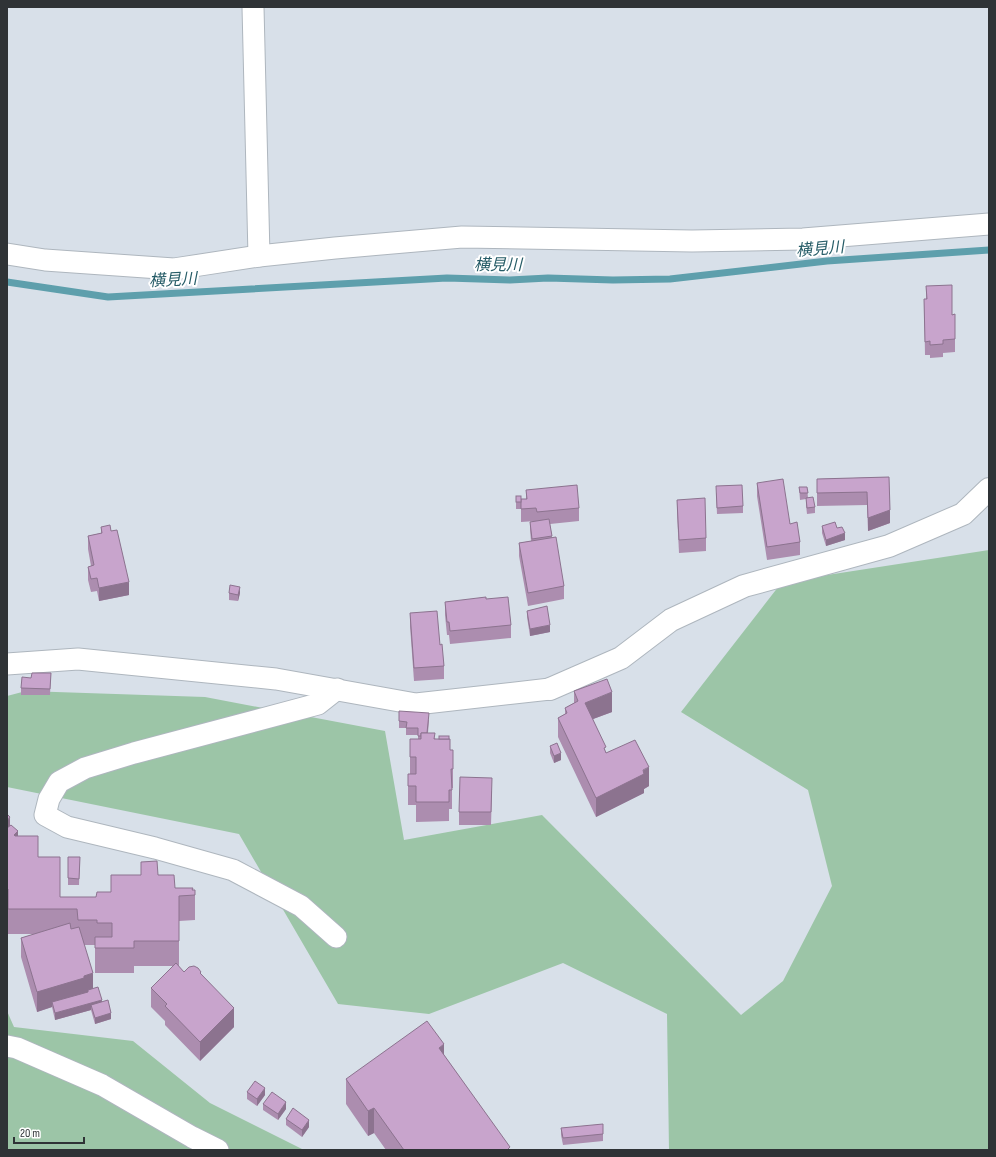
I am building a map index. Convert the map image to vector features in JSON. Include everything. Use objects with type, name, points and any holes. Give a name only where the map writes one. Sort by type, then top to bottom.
[{"type":"street","points":[[253,7],[259,256]]},
{"type":"street","points":[[7,254],[45,260],[174,269],[259,256],[462,237],[692,241],[803,239],[989,224]]},
{"type":"street","points":[[7,664],[78,659],[276,678],[416,704],[550,689],[621,658],[671,620],[744,586],[889,546],[963,514],[989,489]]},
{"type":"street","points":[[336,937],[300,906],[233,870],[155,848],[68,827],[45,815],[49,799],[59,782],[85,768],[134,753],[318,704],[337,689]]},
{"type":"street","points":[[7,1046],[17,1048],[102,1085],[192,1137],[218,1150]]},
{"type":"green space","points":[[989,550],[989,1150],[669,1150],[667,1014],[563,963],[429,1014],[338,1004],[239,834],[7,787],[7,696],[26,691],[205,697],[385,731],[404,840],[542,815],[741,1015],[783,981],[832,886],[808,790],[681,712],[782,582]]},
{"type":"green space","points":[[7,1011],[14,1027],[133,1041],[210,1103],[304,1150],[7,1150]]},
{"type":"building","points":[[952,285],[952,315],[955,314],[955,339],[943,340],[943,344],[930,345],[930,341],[925,342],[924,299],[927,299],[926,286]]},
{"type":"building","points":[[889,477],[890,510],[868,518],[867,492],[817,493],[817,479]]},
{"type":"building","points":[[783,479],[790,524],[797,522],[800,542],[767,547],[757,483]]},
{"type":"building","points":[[577,485],[579,508],[537,512],[536,508],[521,509],[521,499],[527,499],[526,490]]},
{"type":"building","points":[[742,485],[743,506],[717,508],[716,486]]},
{"type":"building","points":[[799,487],[807,487],[808,493],[800,493]]},
{"type":"building","points":[[516,496],[521,496],[521,502],[516,502]]},
{"type":"building","points":[[813,497],[815,507],[807,508],[806,498]]},
{"type":"building","points":[[705,498],[706,538],[679,540],[677,500]]},
{"type":"building","points":[[549,519],[552,536],[532,539],[530,522]]},
{"type":"building","points":[[835,522],[837,528],[842,527],[845,533],[826,540],[822,526]]},
{"type":"building","points":[[110,525],[111,531],[117,530],[129,582],[99,588],[97,578],[91,579],[88,567],[94,565],[88,536],[102,533],[101,527]]},
{"type":"building","points":[[556,537],[564,586],[528,593],[519,543]]},
{"type":"building","points":[[230,585],[240,587],[238,595],[229,593]]},
{"type":"building","points":[[486,597],[486,599],[508,597],[511,625],[450,631],[449,622],[447,622],[445,602]]},
{"type":"building","points":[[547,606],[550,625],[530,629],[527,611]]},
{"type":"building","points":[[437,611],[440,645],[442,644],[444,666],[414,668],[410,613]]},
{"type":"building","points":[[32,673],[51,673],[50,689],[21,688],[22,677],[31,678]]},
{"type":"building","points":[[607,679],[612,692],[585,703],[606,747],[604,748],[606,753],[635,740],[649,767],[643,770],[644,774],[596,798],[558,718],[567,713],[565,708],[578,701],[574,691]]},
{"type":"building","points":[[399,711],[429,713],[427,733],[421,733],[421,736],[418,736],[418,728],[406,728],[407,722],[399,721]]},
{"type":"building","points":[[421,733],[435,733],[434,739],[450,739],[450,750],[453,750],[453,769],[451,769],[452,790],[449,790],[449,802],[416,802],[416,786],[408,786],[408,774],[416,774],[416,757],[410,757],[410,739],[421,739]]},
{"type":"building","points":[[439,736],[449,736],[449,739],[439,739]]},
{"type":"building","points":[[557,743],[561,753],[554,756],[550,746]]},
{"type":"building","points":[[460,777],[492,778],[491,812],[459,812]]},
{"type":"building","points":[[7,814],[10,817],[7,821]]},
{"type":"building","points":[[11,825],[18,831],[14,835],[15,836],[38,836],[38,857],[60,857],[60,897],[96,897],[97,892],[111,892],[111,875],[141,875],[141,862],[157,861],[158,875],[174,875],[175,888],[193,888],[192,890],[195,890],[195,895],[179,896],[179,941],[134,941],[134,948],[95,948],[95,937],[112,937],[112,923],[97,923],[97,920],[78,920],[77,909],[8,909],[7,828]]},
{"type":"building","points":[[68,857],[80,857],[79,879],[68,878]]},
{"type":"building","points":[[70,923],[71,929],[79,927],[93,973],[84,976],[84,978],[37,992],[21,938]]},
{"type":"building","points":[[176,963],[184,972],[189,967],[194,966],[198,968],[201,972],[200,973],[234,1008],[200,1042],[165,1006],[167,1004],[151,988]]},
{"type":"building","points":[[98,987],[102,1000],[55,1013],[52,1002],[88,992],[88,990]]},
{"type":"building","points":[[108,1000],[111,1013],[95,1018],[91,1005]]},
{"type":"building","points":[[427,1021],[444,1044],[439,1048],[510,1147],[507,1150],[404,1150],[374,1108],[368,1111],[346,1079]]},
{"type":"building","points":[[255,1081],[265,1088],[257,1099],[247,1092]]},
{"type":"building","points":[[272,1092],[286,1102],[278,1114],[263,1104]]},
{"type":"building","points":[[293,1108],[309,1120],[302,1130],[286,1119]]},
{"type":"building","points":[[603,1124],[603,1134],[563,1138],[561,1128]]},
{"type":"waterway","name":"横見川","points":[[7,282],[108,297],[447,278],[510,280],[548,278],[613,280],[670,279],[827,261],[989,250]]}]
